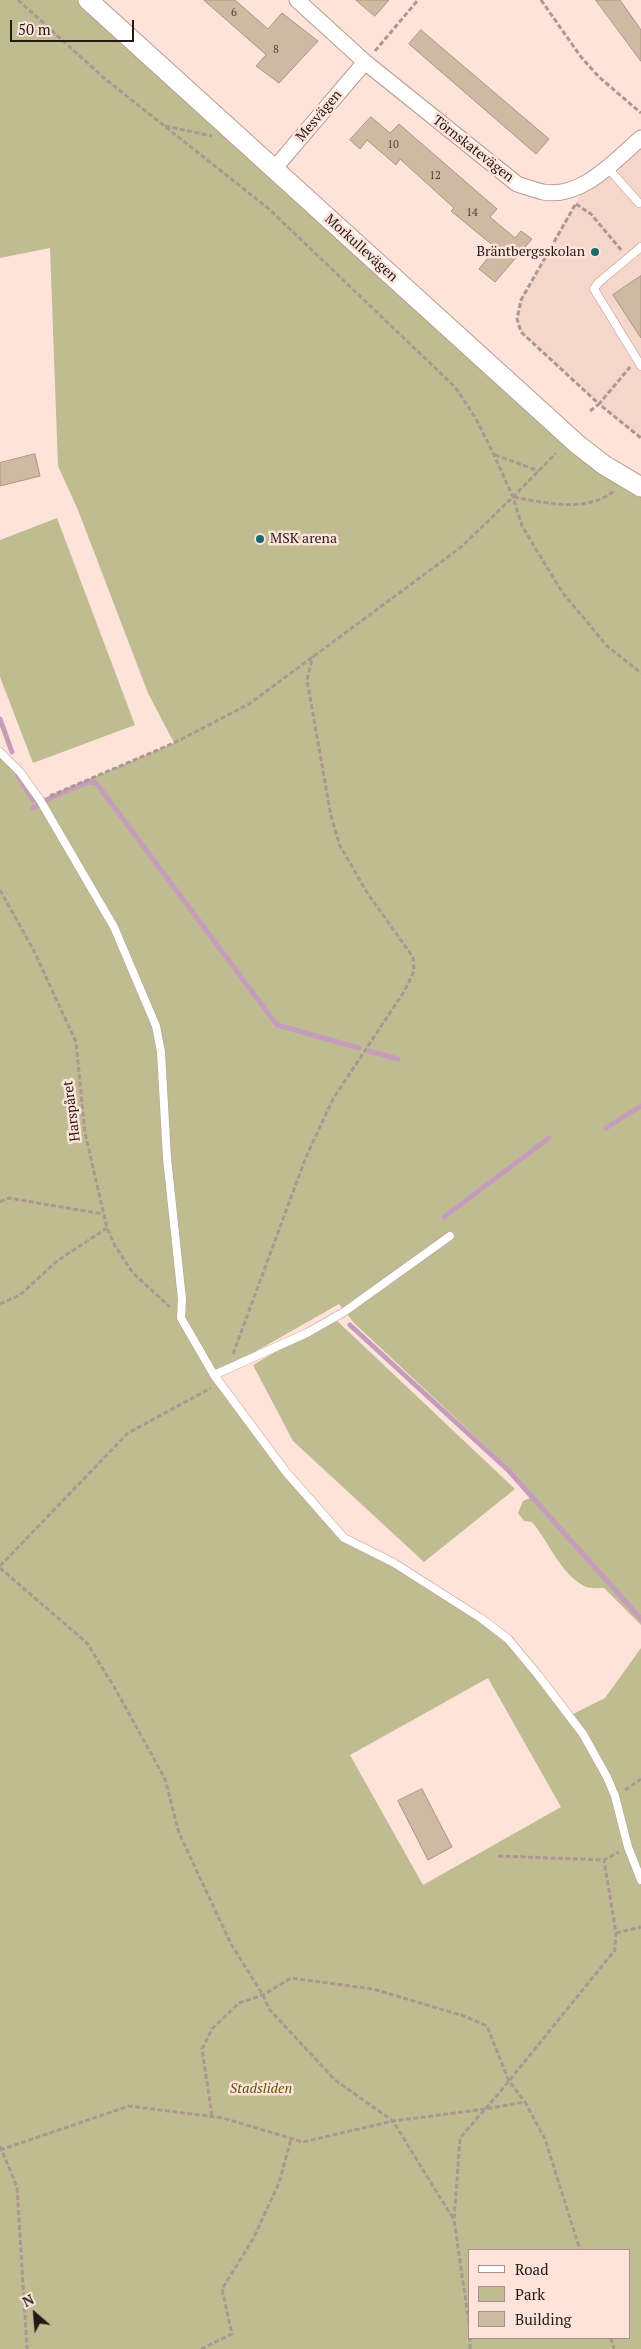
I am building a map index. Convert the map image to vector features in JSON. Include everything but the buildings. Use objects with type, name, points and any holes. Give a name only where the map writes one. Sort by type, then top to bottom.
[{"type":"street","name":"Morkullevägen","points":[[88,0],[577,444],[604,465],[634,483]]},
{"type":"street","name":"Törnskatevägen","points":[[297,0],[364,62],[518,184],[545,192],[566,191],[587,182],[641,138]]},
{"type":"street","name":"Mesvägen","points":[[274,169],[364,62]]},
{"type":"lane","points":[[607,166],[639,203]]},
{"type":"lane","points":[[639,363],[594,289],[598,283],[627,257],[641,247]]},
{"type":"lane","points":[[0,752],[20,772],[40,800],[114,927],[156,1026],[161,1052],[166,1158],[182,1299],[181,1318],[214,1375],[286,1472],[344,1538],[394,1564],[482,1619],[508,1638],[583,1734],[615,1796],[628,1847],[641,1880]]},
{"type":"lane","points":[[214,1375],[307,1333],[344,1312],[450,1236]]},
{"type":"path","points":[[18,0],[104,78],[269,209],[455,387],[474,417],[494,455],[513,497],[522,526],[562,592],[607,646],[641,673]]},
{"type":"path","points":[[364,62],[418,0]]},
{"type":"path","points":[[541,0],[580,56],[599,77],[641,113]]},
{"type":"path","points":[[164,126],[206,135],[238,136]]},
{"type":"path","points":[[627,257],[591,214],[576,203],[521,300],[517,320],[520,332],[599,404],[641,438]]},
{"type":"path","points":[[590,412],[639,363]]},
{"type":"path","points":[[40,800],[174,743],[249,704],[460,548],[556,453]]},
{"type":"path","points":[[494,455],[539,471]]},
{"type":"path","points":[[513,497],[545,503],[589,504],[634,483]]},
{"type":"path","points":[[214,1375],[231,1360],[306,1157],[333,1099],[405,990],[414,971],[413,957],[368,894],[340,846],[331,816],[306,680],[313,656]]},
{"type":"path","name":"Harspåret","points":[[0,890],[34,951],[76,1042],[85,1133],[107,1228],[115,1246],[133,1273],[181,1318]]},
{"type":"path","points":[[0,1202],[9,1198],[103,1214]]},
{"type":"path","points":[[0,1304],[20,1295],[57,1261],[107,1228]]},
{"type":"path","points":[[220,1383],[128,1433],[0,1567],[87,1643],[111,1682],[165,1780],[180,1833],[231,1944],[263,1995],[269,2009],[336,2080],[393,2121],[454,2220]]},
{"type":"path","points":[[615,1796],[641,1779]]},
{"type":"path","points":[[498,1856],[604,1860],[628,1847]]},
{"type":"path","points":[[468,2316],[454,2220],[460,2138],[509,2081],[615,1950],[616,1932],[604,1860]]},
{"type":"path","points":[[616,1932],[641,1927]]},
{"type":"path","points":[[212,2116],[202,2049],[212,2030],[239,2003],[263,1995],[291,1978],[373,1989],[464,2016],[487,2026],[509,2081],[525,2102],[545,2139],[580,2249]]},
{"type":"path","points":[[27,2349],[17,2187],[1,2149],[129,2106],[212,2116],[303,2142],[393,2121],[525,2102]]},
{"type":"path","points":[[201,2349],[232,2334],[222,2289],[253,2239],[275,2191],[291,2139]]},
{"type":"shaded area","name":"Bräntbergsskolan","points":[[641,138],[641,438],[599,404],[521,332],[517,320],[521,300],[587,183]]},
{"type":"green space","name":"Stadsliden","points":[[0,0],[88,0],[468,344],[641,487],[641,1625],[604,1588],[586,1587],[568,1573],[532,1522],[524,1521],[518,1513],[523,1501],[534,1496],[513,1472],[354,1323],[339,1304],[214,1375],[286,1472],[344,1538],[394,1563],[508,1638],[569,1716],[605,1698],[641,1648],[641,2349],[0,2349],[0,752],[40,800],[174,743],[148,693],[78,510],[58,466],[50,248],[0,258]],"holes":[[[488,1678],[561,1807],[423,1885],[350,1755]]]},
{"type":"green space","points":[[57,518],[135,725],[33,763],[0,677],[0,540]]},
{"type":"green space","points":[[334,1318],[515,1489],[424,1562],[293,1441],[253,1365]]},
{"type":"waterway","points":[[0,719],[12,752]]},
{"type":"waterway","points":[[18,776],[33,800]]},
{"type":"waterway","points":[[44,801],[88,782],[96,783],[277,1025],[359,1048]]},
{"type":"waterway","points":[[33,808],[38,805]]},
{"type":"waterway","points":[[369,1051],[398,1059]]},
{"type":"waterway","points":[[606,1128],[641,1106]]},
{"type":"waterway","points":[[444,1217],[549,1138]]},
{"type":"waterway","points":[[350,1325],[509,1471],[641,1619]]},
{"type":"place","name":"Bräntbergsskolan","points":[[595,252]]},
{"type":"place","name":"MSK arena","points":[[260,539]]}]
